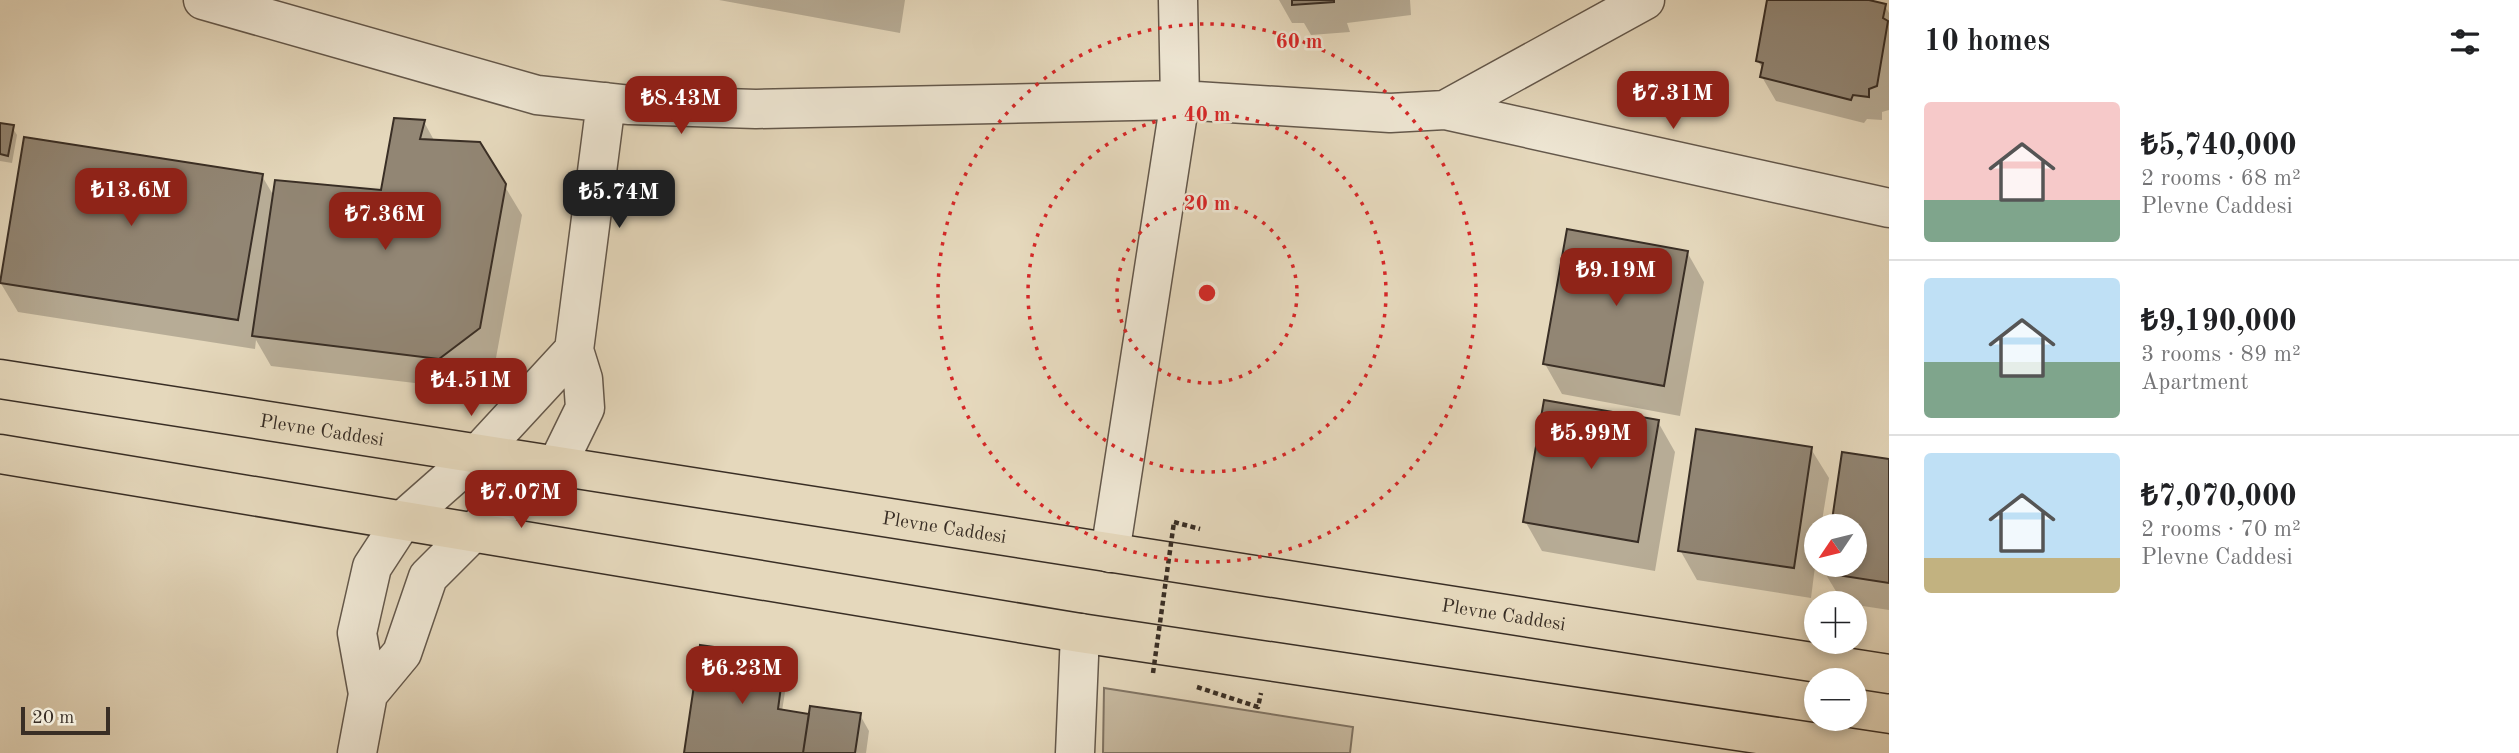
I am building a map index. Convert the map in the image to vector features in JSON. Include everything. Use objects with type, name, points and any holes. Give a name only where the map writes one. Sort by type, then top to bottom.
[{"type":"main road","name":"Plevne Caddesi","points":[[0,379],[1889,674]]},
{"type":"main road","points":[[0,454],[1740,741],[1885,753]]},
{"type":"street","points":[[202,0],[537,95],[606,102],[756,109],[1180,100],[1390,113],[1445,110],[1889,208]]},
{"type":"street","points":[[1110,553],[1180,100],[1178,0]]},
{"type":"street","points":[[1445,110],[1645,0]]},
{"type":"street","points":[[368,694],[402,653],[428,578],[473,533],[561,457],[585,408],[583,379],[574,350],[606,102]]},
{"type":"street","points":[[357,753],[368,694],[357,633],[372,567],[402,521],[478,454],[574,350]]},
{"type":"street","points":[[1074,753],[1080,633]]},
{"type":"path","points":[[1166,677],[1153,673],[1174,522]]},
{"type":"path","points":[[1192,686],[1258,707]]},
{"type":"shaded area","points":[[1104,688],[1353,727],[1350,753],[1103,753]]},
{"type":"building","points":[[1292,0],[1334,0],[1334,2],[1292,5]]},
{"type":"building","points":[[1767,0],[1869,0],[1886,4],[1883,18],[1888,21],[1877,86],[1869,89],[1869,97],[1853,95],[1851,100],[1760,77],[1763,63],[1756,61]]},
{"type":"building","points":[[394,118],[425,120],[420,139],[480,142],[506,184],[480,328],[439,359],[252,336],[275,180],[381,190]]},
{"type":"building","points":[[0,123],[14,125],[8,156],[0,154]]},
{"type":"building","points":[[24,137],[263,174],[238,320],[0,283]]},
{"type":"building","points":[[1567,229],[1688,251],[1664,386],[1543,364]]},
{"type":"building","points":[[1544,400],[1659,420],[1638,542],[1523,522]]},
{"type":"building","points":[[1696,429],[1812,447],[1794,568],[1678,551]]},
{"type":"building","points":[[1842,452],[1889,459],[1889,583],[1856,578],[1867,578],[1867,514],[1833,514]]},
{"type":"building","points":[[700,645],[785,657],[778,709],[809,714],[803,753],[684,753]]},
{"type":"building","points":[[810,706],[861,713],[855,753],[803,753]]}]
